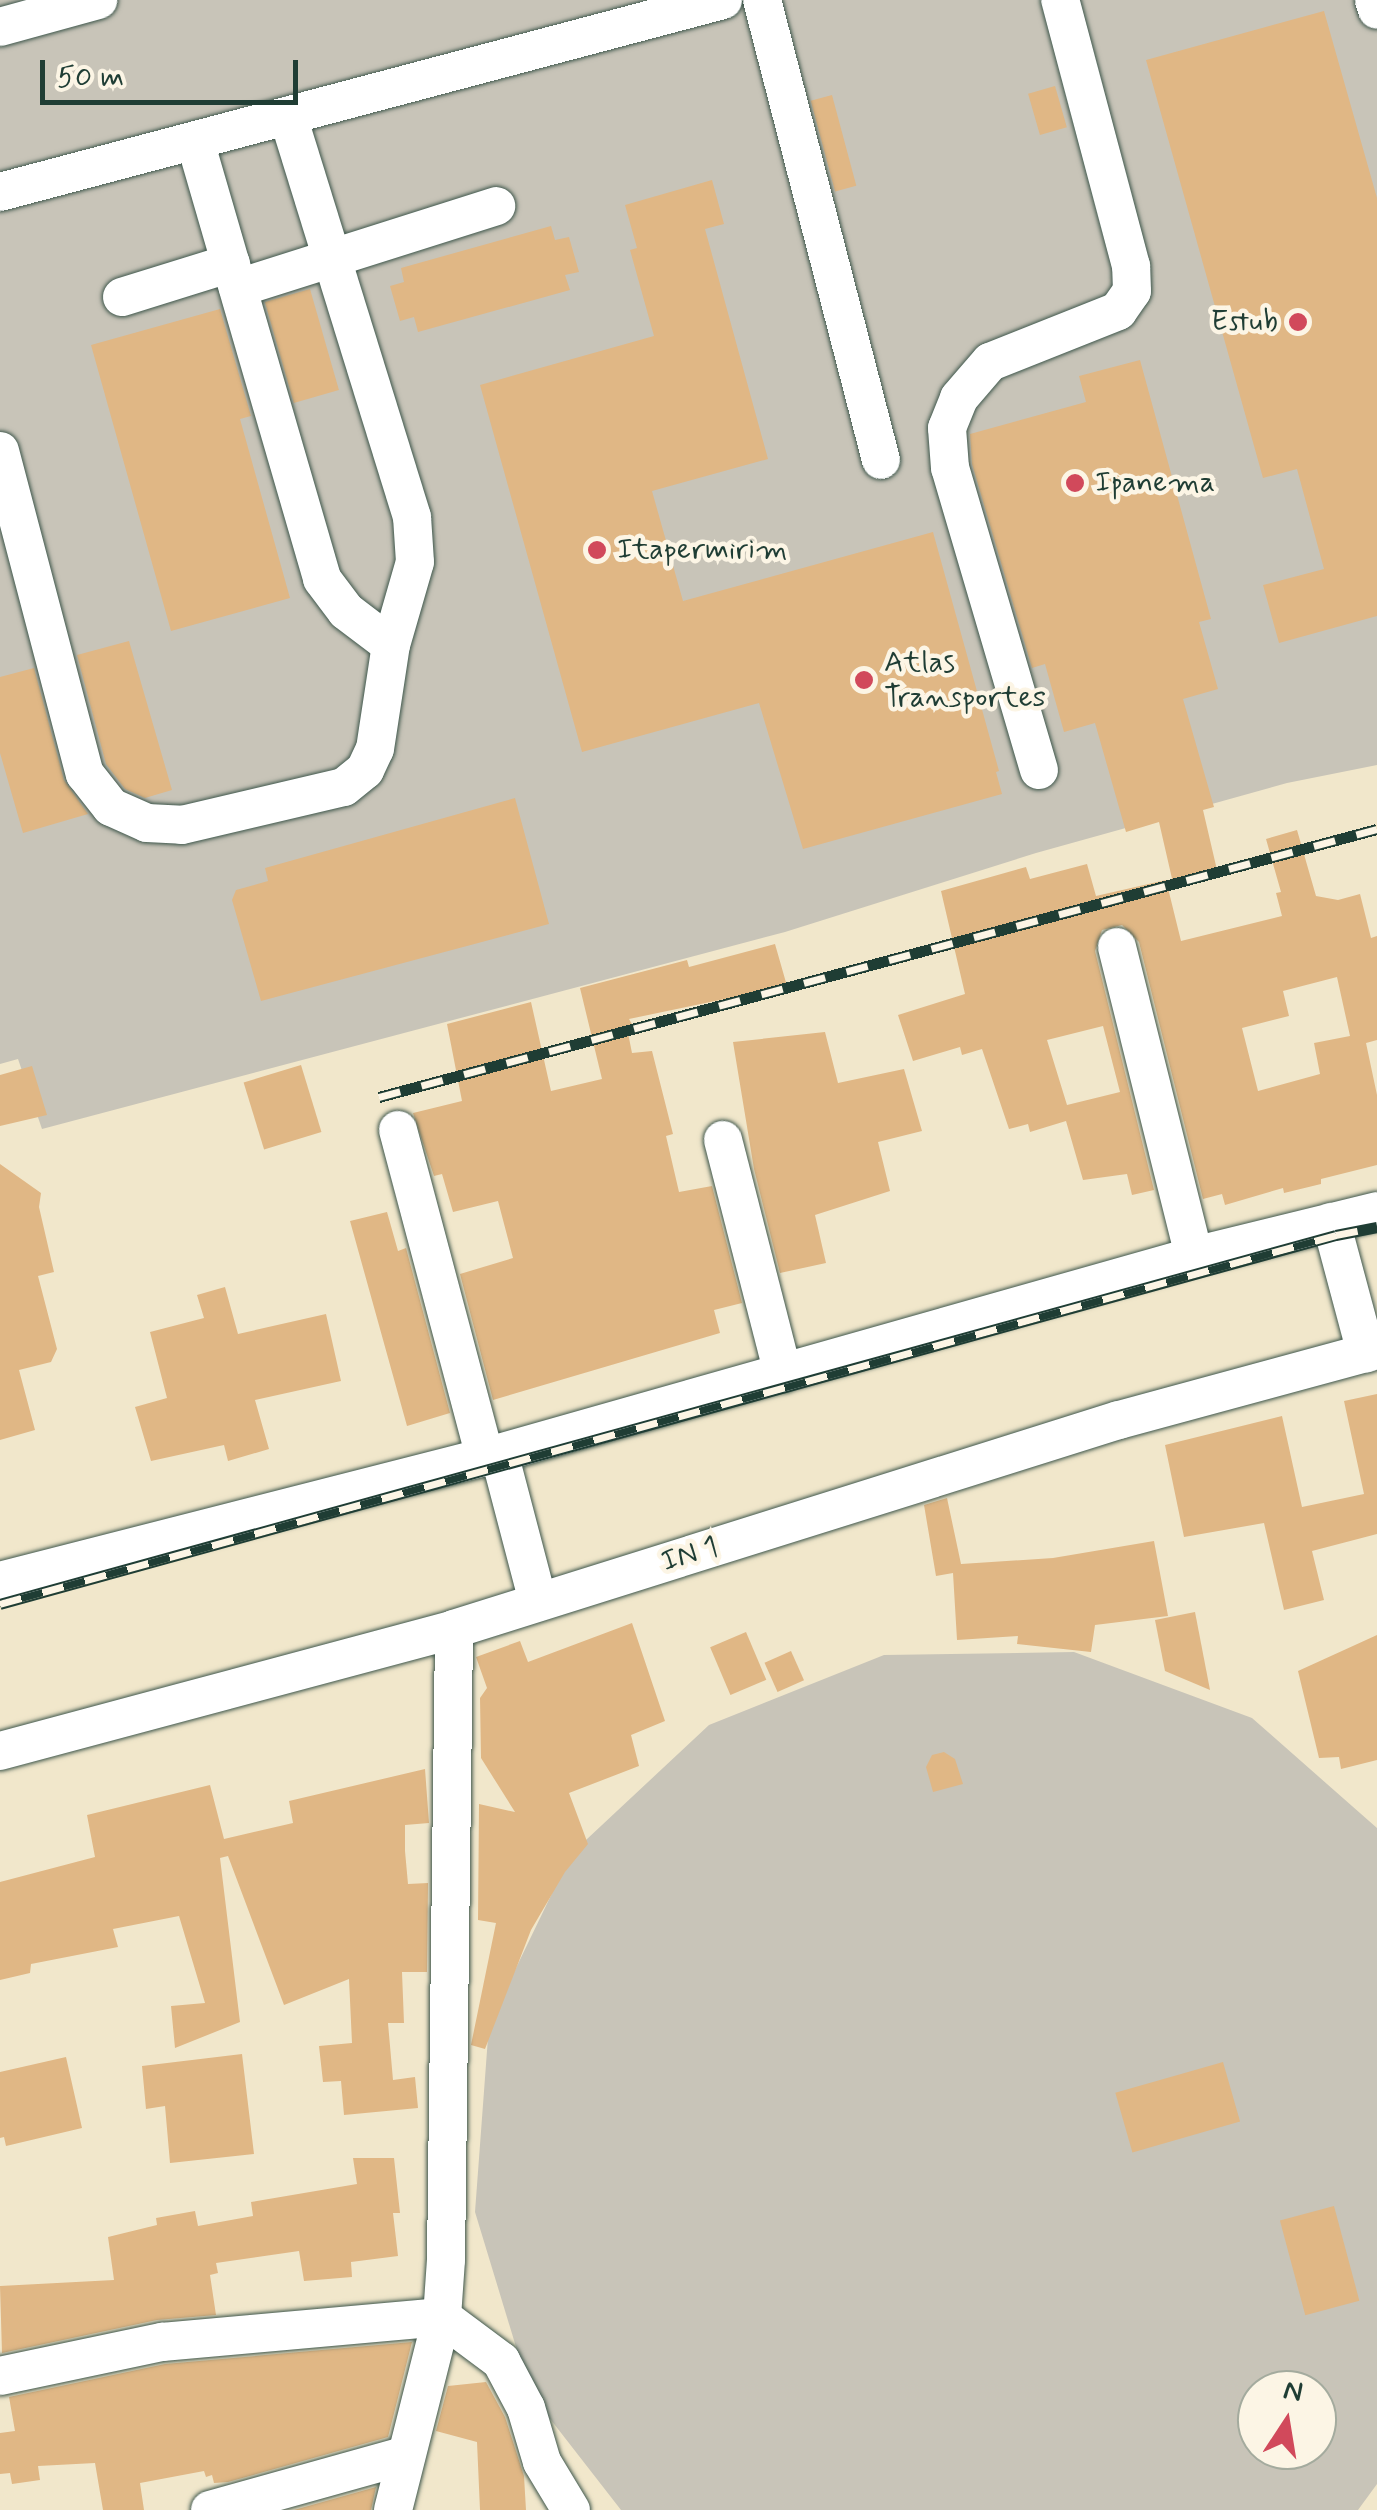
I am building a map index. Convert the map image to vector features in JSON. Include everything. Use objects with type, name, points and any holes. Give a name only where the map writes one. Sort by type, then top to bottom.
[{"type":"street","points":[[0,28],[43,7],[98,0]]},
{"type":"street","points":[[0,192],[680,7],[724,0]]},
{"type":"street","points":[[762,0],[880,460]]},
{"type":"street","points":[[1039,770],[950,468],[947,428],[959,398],[990,362],[1118,310],[1132,291],[1131,266],[1060,0]]},
{"type":"street","points":[[1374,0],[1377,10]]},
{"type":"street","points":[[0,451],[85,774],[112,807],[147,823],[182,825],[344,787],[365,770],[375,749],[391,645],[414,562],[412,517],[288,116]]},
{"type":"street","points":[[196,141],[322,579],[346,611],[391,645]]},
{"type":"street","points":[[122,297],[234,275],[332,262],[496,206]]},
{"type":"street","points":[[1118,947],[1194,1256]]},
{"type":"street","points":[[398,1130],[538,1602]]},
{"type":"street","points":[[723,1140],[782,1373]]},
{"type":"street","points":[[0,1582],[492,1455],[1194,1256],[1377,1211]]},
{"type":"street","points":[[1331,1222],[1372,1352]]},
{"type":"street","name":"IN 1","points":[[0,1751],[454,1629],[1119,1420],[1372,1352]]},
{"type":"street","points":[[393,2510],[442,2318],[454,1629]]},
{"type":"street","points":[[0,2376],[162,2342],[442,2318],[501,2361],[526,2408],[542,2462],[571,2510]]},
{"type":"street","points":[[210,2510],[404,2456]]},
{"type":"shaded area","points":[[0,0],[1377,0],[1377,765],[1287,783],[1036,853],[785,932],[42,1129],[18,1059],[0,1064]]},
{"type":"shaded area","points":[[1074,1652],[1252,1718],[1377,1828],[1377,2484],[1358,2510],[621,2510],[530,2393],[475,2212],[489,2024],[571,1854],[709,1725],[884,1655]]},
{"type":"building","name":"Estub","points":[[1324,11],[1377,198],[1377,616],[1279,643],[1263,585],[1324,569],[1297,469],[1263,478],[1146,60]]},
{"type":"building","points":[[1055,86],[1067,127],[1040,135],[1028,94]]},
{"type":"building","points":[[832,95],[856,186],[835,191],[811,101]]},
{"type":"building","points":[[712,180],[724,224],[705,229],[768,459],[652,491],[683,601],[933,532],[1002,794],[803,849],[759,703],[582,752],[480,385],[654,336],[630,250],[637,248],[625,205]]},
{"type":"building","points":[[551,226],[555,240],[569,237],[579,272],[565,275],[570,290],[418,332],[414,317],[400,321],[390,286],[404,282],[401,268]]},
{"type":"building","points":[[310,289],[339,390],[294,403],[265,302]]},
{"type":"building","points":[[220,309],[251,416],[240,419],[290,598],[171,631],[91,345]]},
{"type":"building","name":"Ipanema","points":[[1140,360],[1211,619],[1199,622],[1218,689],[1183,699],[1214,807],[1203,810],[1217,870],[1173,883],[1159,822],[1126,832],[1095,723],[1064,732],[1045,664],[1032,668],[972,464],[970,434],[1086,402],[1079,376]]},
{"type":"building","points":[[129,641],[172,790],[145,798],[125,789],[106,764],[77,655]]},
{"type":"building","points":[[34,668],[64,780],[88,814],[23,833],[0,753],[0,677]]},
{"type":"building","points":[[515,798],[549,924],[261,1001],[232,900],[236,890],[268,881],[265,868]]},
{"type":"building","points":[[1297,830],[1316,896],[1338,900],[1360,894],[1371,938],[1377,936],[1377,1040],[1366,1043],[1377,1095],[1377,1165],[1321,1179],[1321,1184],[1284,1193],[1283,1188],[1225,1205],[1222,1194],[1203,1199],[1139,942],[1122,925],[1102,930],[1095,951],[1154,1190],[1132,1195],[1127,1174],[1083,1180],[1066,1121],[1030,1132],[1028,1124],[1009,1129],[982,1049],[962,1055],[960,1047],[913,1061],[898,1015],[965,994],[941,891],[1026,867],[1030,879],[1087,864],[1096,896],[1166,880],[1181,941],[1282,916],[1276,893],[1281,892],[1266,839]],"holes":[[[1337,977],[1350,1036],[1314,1043],[1320,1074],[1258,1091],[1242,1028],[1289,1016],[1283,991]],[[1103,1026],[1120,1092],[1067,1105],[1047,1040]]]},
{"type":"building","points":[[775,944],[787,986],[629,1019],[633,1026],[627,1028],[632,1053],[652,1051],[673,1134],[666,1136],[679,1192],[712,1186],[742,1303],[714,1310],[720,1333],[493,1400],[460,1274],[513,1258],[498,1201],[453,1212],[442,1174],[434,1176],[413,1113],[462,1101],[447,1024],[531,1002],[551,1091],[602,1079],[580,988],[687,960],[689,967]]},
{"type":"building","points":[[825,1032],[838,1083],[904,1069],[922,1131],[878,1142],[890,1191],[815,1215],[826,1263],[780,1273],[754,1169],[733,1042]]},
{"type":"building","points":[[301,1065],[321,1132],[264,1149],[244,1083]]},
{"type":"building","points":[[32,1066],[47,1115],[0,1126],[0,1075]]},
{"type":"building","points":[[0,1164],[41,1193],[39,1207],[54,1272],[38,1276],[57,1349],[51,1362],[19,1370],[35,1430],[0,1440]]},
{"type":"building","points":[[387,1212],[398,1251],[406,1248],[450,1413],[407,1426],[350,1221]]},
{"type":"building","points":[[225,1287],[238,1334],[326,1314],[341,1381],[255,1400],[269,1449],[228,1461],[224,1445],[151,1461],[135,1407],[167,1398],[150,1332],[204,1318],[197,1295]]},
{"type":"building","points":[[1377,1394],[1377,1534],[1312,1551],[1324,1600],[1284,1610],[1264,1523],[1184,1537],[1165,1445],[1282,1416],[1302,1507],[1364,1494],[1344,1401]]},
{"type":"building","points":[[947,1498],[961,1564],[1053,1558],[1154,1541],[1168,1616],[1095,1625],[1091,1652],[1017,1644],[1018,1636],[957,1640],[953,1573],[936,1576],[924,1505]]},
{"type":"building","points":[[1195,1612],[1210,1690],[1165,1671],[1155,1620]]},
{"type":"building","points":[[632,1623],[665,1721],[631,1735],[639,1766],[569,1793],[588,1844],[565,1872],[531,1930],[485,2049],[471,2045],[496,1923],[478,1920],[479,1804],[515,1812],[481,1758],[480,1698],[487,1688],[476,1657],[520,1641],[528,1662]]},
{"type":"building","points":[[746,1632],[766,1680],[730,1695],[710,1647]]},
{"type":"building","points":[[1377,1635],[1377,1760],[1341,1769],[1339,1757],[1319,1758],[1298,1671]]},
{"type":"building","points":[[791,1651],[804,1680],[778,1692],[765,1663]]},
{"type":"building","points":[[944,1752],[955,1759],[963,1784],[933,1792],[926,1767],[932,1755]]},
{"type":"building","points":[[425,1769],[429,1823],[405,1825],[405,1851],[408,1884],[428,1883],[427,1972],[402,1972],[404,2023],[388,2023],[393,2080],[415,2077],[418,2108],[344,2115],[341,2081],[323,2082],[319,2046],[352,2043],[349,1979],[284,2005],[228,1856],[220,1858],[240,2022],[175,2048],[171,2006],[205,2003],[179,1916],[113,1929],[118,1947],[31,1964],[30,1973],[0,1980],[0,1882],[95,1857],[87,1815],[210,1785],[224,1839],[293,1823],[289,1801]]},
{"type":"building","points":[[242,2054],[254,2154],[170,2163],[165,2106],[146,2109],[142,2066]]},
{"type":"building","points":[[66,2057],[82,2128],[6,2146],[4,2137],[0,2138],[0,2072]]},
{"type":"building","points":[[1223,2062],[1240,2122],[1132,2152],[1115,2093]]},
{"type":"building","points":[[353,2158],[394,2158],[400,2213],[393,2213],[398,2256],[351,2262],[352,2277],[304,2281],[299,2251],[216,2263],[218,2273],[210,2275],[216,2315],[157,2320],[2,2353],[0,2286],[114,2280],[108,2237],[157,2225],[156,2218],[195,2211],[198,2226],[253,2216],[251,2202],[357,2184]]},
{"type":"building","points":[[1334,2206],[1359,2301],[1305,2315],[1280,2220]]},
{"type":"building","points":[[412,2342],[388,2437],[228,2482],[214,2483],[212,2475],[206,2477],[204,2471],[140,2483],[144,2510],[103,2510],[95,2463],[38,2466],[40,2480],[12,2484],[10,2473],[0,2474],[0,2433],[15,2431],[9,2397],[165,2364]]},
{"type":"building","points":[[486,2382],[505,2417],[524,2476],[526,2510],[480,2510],[477,2442],[436,2431],[448,2386]]},
{"type":"building","points":[[376,2487],[371,2510],[294,2510]]},
{"type":"railway","points":[[379,1097],[1377,829]]},
{"type":"railway","points":[[0,1604],[1336,1235],[1377,1227]]},
{"type":"place","name":"Estub","points":[[1298,322]]},
{"type":"place","name":"Ipanema","points":[[1075,483]]},
{"type":"place","name":"Itapermirim","points":[[597,550]]},
{"type":"place","name":"Atlas Transportes","points":[[864,680]]}]
